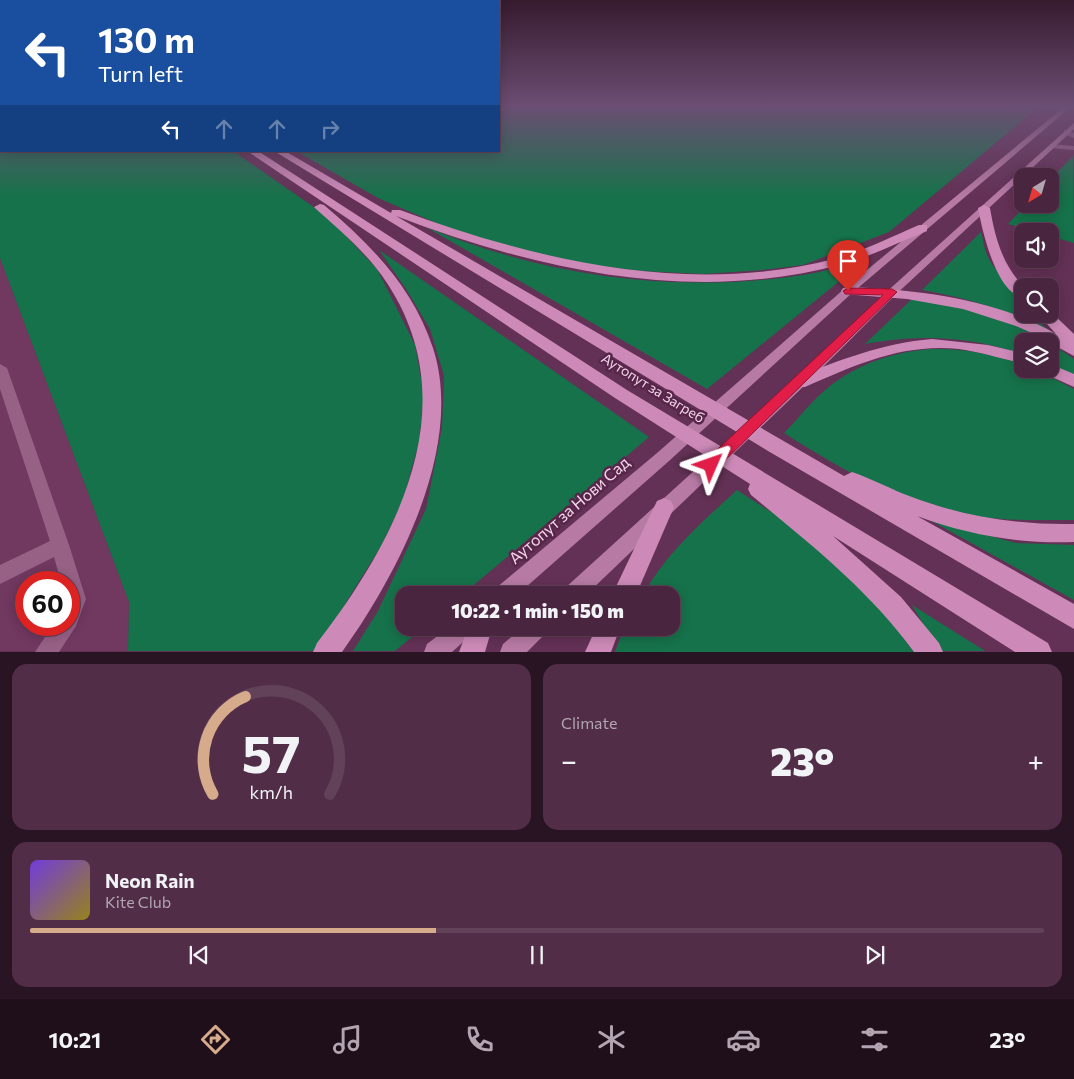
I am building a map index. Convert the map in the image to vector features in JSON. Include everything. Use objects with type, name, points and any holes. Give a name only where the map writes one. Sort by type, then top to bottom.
[{"type":"highway","name":"Аутопут за Загреб","points":[[252,152],[300,186],[437,272],[621,394],[702,444],[800,515]]},
{"type":"highway","name":"Аутопут за Загреб","points":[[280,152],[657,377],[1074,618]]},
{"type":"highway","points":[[300,186],[370,253],[387,274],[398,291],[424,344],[431,378],[431,419],[421,477],[399,538],[373,586],[326,652]]},
{"type":"highway","points":[[350,194],[420,222],[504,249],[575,267],[624,273],[708,278],[780,273],[845,260],[923,228]]},
{"type":"highway","points":[[984,208],[989,238],[998,263],[1014,283]]},
{"type":"highway","points":[[848,291],[892,292],[942,299],[993,312],[1038,330],[1074,351]]},
{"type":"highway","points":[[1054,323],[1074,343]]},
{"type":"highway","points":[[799,383],[870,353],[924,343],[975,346],[1014,356]]},
{"type":"highway","points":[[1059,374],[1074,382]]},
{"type":"highway","points":[[775,446],[926,512],[1024,533],[1074,533]]},
{"type":"highway","points":[[628,586],[664,508]]},
{"type":"highway","points":[[800,515],[888,600],[916,631],[930,652]]},
{"type":"highway","points":[[800,515],[1039,652]]},
{"type":"highway","points":[[472,652],[477,636]]},
{"type":"highway","points":[[598,652],[605,636]]},
{"type":"main road","points":[[582,586],[799,383],[892,292],[984,208],[1001,177],[1040,136]]},
{"type":"main road","points":[[1001,177],[1067,136]]},
{"type":"main road","name":"Аутопут за Нови Сад","points":[[514,586],[664,457],[848,291],[923,228],[959,199],[1001,177]]},
{"type":"main road","points":[[435,652],[454,636]]},
{"type":"main road","points":[[511,652],[528,636]]},
{"type":"lane","points":[[1053,146],[1074,148]]},
{"type":"lane","points":[[0,368],[68,571]]},
{"type":"lane","points":[[0,575],[60,545]]},
{"type":"lane","points":[[46,652],[57,636]]},
{"type":"shaded area","points":[[0,258],[129,602],[128,651],[0,651]]},
{"type":"green space","points":[[500,136],[1004,136],[889,232],[803,265],[762,270],[704,274],[639,271],[585,264],[532,253],[481,238],[441,225],[378,198],[298,152],[500,152]]},
{"type":"green space","points":[[0,152],[234,152],[328,217],[377,269],[415,345],[424,395],[419,442],[403,500],[381,546],[316,651],[128,651],[129,602],[0,258]]},
{"type":"green space","points":[[1073,156],[1074,243],[1059,239],[1059,223],[1014,223],[1014,226],[1008,224],[1018,213],[1059,213],[1059,171]]},
{"type":"green space","points":[[426,227],[471,244],[518,258],[614,277],[663,282],[712,283],[761,280],[809,274],[864,261],[707,389]]},
{"type":"green space","points":[[981,232],[987,255],[1014,294],[1014,316],[956,297],[922,290]]},
{"type":"green space","points":[[379,250],[649,437],[473,586],[395,586],[395,636],[413,636],[395,651],[353,651],[378,611],[426,509],[442,428],[444,376],[430,329],[406,289]]},
{"type":"green space","points":[[913,298],[930,300],[982,313],[1031,333],[1014,333],[1014,352],[982,343],[944,338],[906,339],[865,344]]},
{"type":"green space","points":[[1031,323],[1040,323],[1051,333]]},
{"type":"green space","points":[[943,349],[977,352],[1000,357],[1014,361],[1014,378],[1053,378],[1074,389],[1074,520],[982,517],[929,506],[903,497],[854,474],[784,433],[824,391],[841,378],[878,360],[917,351]]},
{"type":"green space","points":[[1059,349],[1074,359],[1074,376],[1059,368]]},
{"type":"green space","points":[[737,490],[810,537],[861,583],[914,652],[615,652],[621,636],[680,636],[680,586],[648,586],[662,565],[698,526]]},
{"type":"green space","points":[[930,520],[1016,543],[1074,545],[1074,600]]},
{"type":"green space","points":[[912,605],[985,651],[939,651]]},
{"type":"route","points":[[711,465],[799,383],[892,292],[848,291]]}]
